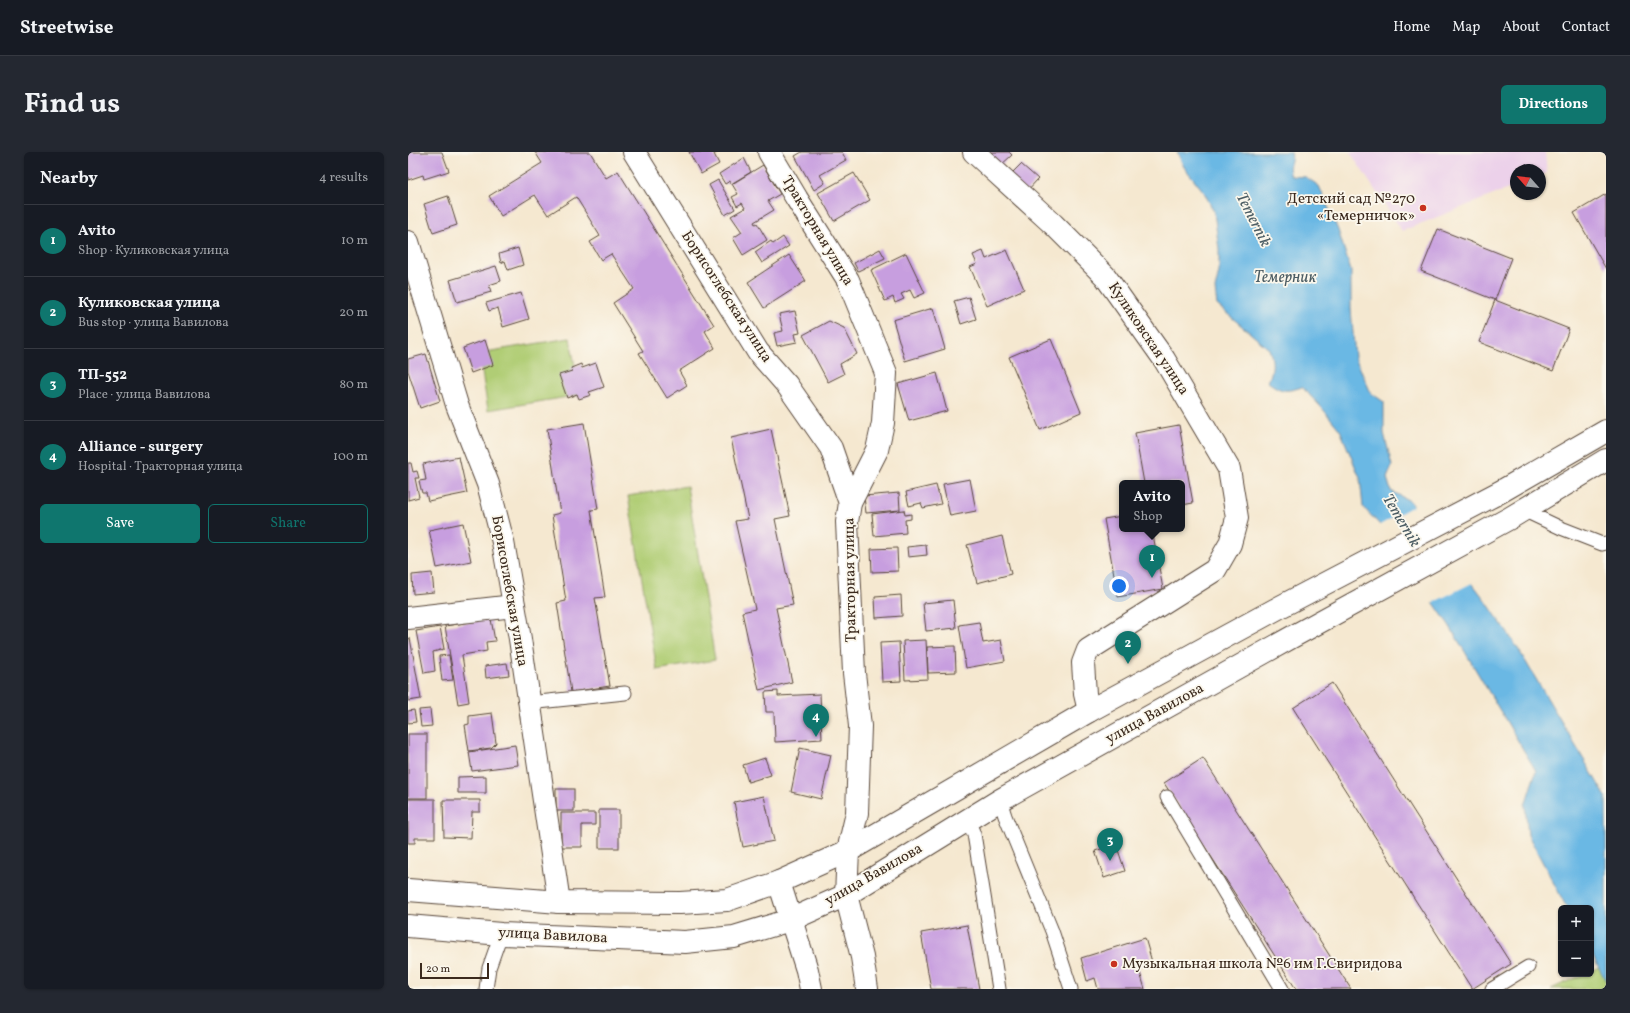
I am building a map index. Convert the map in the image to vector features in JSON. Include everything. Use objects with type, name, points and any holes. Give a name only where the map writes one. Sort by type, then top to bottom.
[{"type":"main road","name":"Борисоглебская улица","points":[[634,152],[758,352],[787,385],[830,448],[850,503]]},
{"type":"main road","name":"Тракторная улица","points":[[769,152],[848,280],[886,373],[884,422],[877,450],[850,503],[847,522],[854,673],[860,726],[857,812],[848,851],[846,895],[862,957],[867,989]]},
{"type":"main road","name":"Куликовская улица","points":[[974,152],[1053,224],[1105,276],[1164,360],[1229,468],[1237,518],[1230,544],[1215,570],[1088,650],[1083,663],[1085,694],[1089,711]]},
{"type":"main road","name":"Борисоглебская улица","points":[[408,242],[457,405],[488,484],[503,542],[559,902]]},
{"type":"main road","points":[[408,890],[559,902],[680,903],[727,900],[779,882],[848,851],[1089,711],[1280,607],[1500,492],[1606,431]]},
{"type":"main road","name":"улица Вавилова","points":[[408,926],[501,934],[685,942],[734,937],[790,920],[846,895],[1000,800],[1292,637],[1517,514],[1606,460]]},
{"type":"main road","points":[[408,618],[514,606]]},
{"type":"main road","points":[[779,882],[807,970],[811,989]]},
{"type":"lane","points":[[1517,514],[1561,528],[1602,544],[1606,543]]},
{"type":"lane","points":[[529,703],[625,693]]},
{"type":"lane","points":[[1167,797],[1282,989]]},
{"type":"lane","points":[[1000,800],[1005,816],[1052,931],[1071,989]]},
{"type":"lane","points":[[968,820],[974,834],[999,989]]},
{"type":"lane","points":[[486,989],[489,968],[501,934]]},
{"type":"lane","points":[[1492,989],[1528,967]]},
{"type":"shaded area","name":"Детский сад №270 «Темерничок»","points":[[1350,152],[1545,152],[1547,173],[1546,164],[1510,164],[1510,188],[1402,231]]},
{"type":"green space","points":[[570,338],[580,395],[488,410],[479,353]]},
{"type":"green space","points":[[687,486],[715,660],[657,670],[628,496]]},
{"type":"green space","points":[[1599,967],[1606,981],[1606,989],[1551,989],[1577,977],[1594,977],[1594,970]]},
{"type":"water","name":"Темерник","points":[[1177,152],[1291,152],[1292,158],[1289,168],[1291,176],[1306,177],[1319,186],[1338,230],[1351,271],[1351,309],[1355,357],[1371,393],[1384,402],[1384,433],[1392,466],[1387,478],[1391,491],[1410,501],[1488,604],[1517,647],[1606,797],[1606,981],[1594,959],[1594,905],[1565,905],[1528,835],[1525,805],[1536,771],[1449,625],[1380,525],[1363,507],[1360,478],[1340,430],[1302,387],[1292,390],[1284,390],[1277,388],[1268,382],[1272,366],[1272,358],[1269,349],[1217,305],[1215,289],[1219,272],[1219,249],[1214,212],[1204,192],[1184,167]]},
{"type":"pier","points":[[1415,505],[1474,582],[1432,603],[1378,526]]},
{"type":"building","points":[[408,152],[442,152],[449,171],[424,179],[423,175],[408,180]]},
{"type":"building","points":[[535,152],[590,152],[606,178],[618,171],[714,325],[705,331],[715,348],[679,371],[687,385],[667,398],[639,353],[643,351],[613,303],[634,289],[611,254],[601,260],[590,242],[600,236],[576,197],[548,215],[535,195],[501,216],[489,196],[542,163]]},
{"type":"building","points":[[689,152],[719,152],[714,154],[719,164],[701,174]]},
{"type":"building","points":[[802,152],[842,152],[846,160],[820,175],[825,183],[814,190],[795,156]]},
{"type":"building","points":[[984,152],[1009,152],[1012,155],[999,167]]},
{"type":"building","points":[[744,158],[751,172],[731,184],[730,181],[725,184],[719,174]]},
{"type":"building","points":[[1021,164],[1038,179],[1026,192],[1009,176]]},
{"type":"building","points":[[763,165],[780,194],[768,201],[774,210],[754,222],[755,224],[757,223],[767,240],[743,255],[733,238],[742,232],[731,216],[745,208],[742,203],[737,206],[732,197],[738,194],[732,184]]},
{"type":"building","points":[[854,173],[870,200],[834,221],[818,193]]},
{"type":"building","points":[[718,180],[735,209],[725,215],[709,185]]},
{"type":"building","points":[[1606,194],[1606,269],[1574,213]]},
{"type":"building","points":[[448,196],[457,225],[433,233],[424,204]]},
{"type":"building","points":[[1438,229],[1511,258],[1495,300],[1421,271]]},
{"type":"building","points":[[783,237],[789,246],[762,263],[755,252],[771,241],[773,244]]},
{"type":"building","points":[[518,248],[523,265],[508,270],[505,261],[501,263],[499,254]]},
{"type":"building","points":[[880,249],[885,258],[858,271],[854,263]]},
{"type":"building","points":[[1007,250],[1024,289],[987,306],[970,267],[977,264],[973,255],[983,251],[986,259]]},
{"type":"building","points":[[906,253],[925,293],[914,298],[910,290],[901,294],[904,299],[895,303],[893,297],[885,301],[871,270]]},
{"type":"building","points":[[789,255],[806,281],[764,308],[748,282]]},
{"type":"building","points":[[496,266],[501,281],[489,285],[491,292],[457,302],[450,280]]},
{"type":"building","points":[[521,293],[529,319],[503,327],[498,308],[489,311],[486,303]]},
{"type":"building","points":[[969,297],[976,319],[961,324],[954,301]]},
{"type":"building","points":[[1495,300],[1569,329],[1553,371],[1479,342]]},
{"type":"building","points":[[933,308],[945,349],[905,361],[893,320]]},
{"type":"building","points":[[795,311],[800,333],[795,334],[797,342],[777,346],[774,333],[783,331],[779,314]]},
{"type":"building","points":[[829,321],[844,328],[857,354],[840,364],[844,374],[828,382],[803,335]]},
{"type":"building","points":[[1051,339],[1081,412],[1040,430],[1009,357]]},
{"type":"building","points":[[485,340],[493,365],[471,373],[463,348]]},
{"type":"building","points":[[426,354],[440,401],[420,408],[408,371],[408,359]]},
{"type":"building","points":[[596,363],[604,387],[589,392],[591,395],[579,399],[577,394],[567,398],[559,375],[572,371],[571,368],[581,364],[582,368]]},
{"type":"building","points":[[937,373],[947,411],[909,421],[898,384]]},
{"type":"building","points":[[584,423],[598,509],[591,510],[605,597],[595,598],[610,686],[571,692],[557,603],[566,601],[552,515],[560,513],[547,429]]},
{"type":"building","points":[[1179,425],[1193,503],[1185,504],[1185,480],[1143,480],[1135,433]]},
{"type":"building","points":[[771,429],[790,516],[775,519],[793,605],[776,608],[792,682],[759,690],[742,612],[755,609],[735,521],[748,519],[731,438]]},
{"type":"building","points":[[459,457],[467,493],[428,501],[426,493],[422,493],[419,481],[426,480],[423,464]]},
{"type":"building","points":[[408,463],[411,463],[413,472],[417,471],[419,478],[415,478],[419,497],[408,500]]},
{"type":"building","points":[[970,479],[976,511],[950,516],[943,484]]},
{"type":"building","points":[[936,485],[941,504],[923,508],[921,503],[909,506],[906,492]]},
{"type":"building","points":[[899,493],[900,510],[866,513],[864,496]]},
{"type":"building","points":[[904,510],[905,515],[911,514],[911,519],[905,520],[906,533],[874,536],[872,514]]},
{"type":"building","points":[[1119,516],[1119,532],[1153,532],[1163,589],[1118,597],[1104,519]]},
{"type":"building","points":[[463,523],[471,561],[437,568],[429,530]]},
{"type":"building","points":[[1002,536],[1011,574],[977,583],[967,545]]},
{"type":"building","points":[[926,545],[927,555],[908,557],[907,547]]},
{"type":"building","points":[[897,548],[898,571],[872,572],[871,549]]},
{"type":"building","points":[[432,573],[434,592],[413,594],[412,575]]},
{"type":"building","points":[[901,595],[902,616],[876,618],[875,597]]},
{"type":"building","points":[[953,600],[956,628],[926,631],[923,603]]},
{"type":"building","points":[[491,619],[495,641],[486,642],[487,651],[462,655],[469,702],[458,704],[445,626]]},
{"type":"building","points":[[979,622],[983,643],[1001,640],[1005,661],[966,668],[959,625]]},
{"type":"building","points":[[440,627],[444,649],[433,652],[435,671],[424,673],[416,631]]},
{"type":"building","points":[[410,638],[421,699],[408,701],[408,639]]},
{"type":"building","points":[[926,640],[928,679],[905,680],[903,641]]},
{"type":"building","points":[[899,642],[901,681],[882,682],[880,643]]},
{"type":"building","points":[[955,646],[956,672],[928,673],[927,647]]},
{"type":"building","points":[[449,655],[453,680],[442,681],[439,656]]},
{"type":"building","points":[[507,663],[509,675],[486,678],[485,666]]},
{"type":"building","points":[[1332,683],[1511,964],[1472,989],[1293,708]]},
{"type":"building","points":[[778,691],[778,696],[820,694],[822,739],[775,742],[774,712],[766,712],[765,692]]},
{"type":"building","points":[[430,709],[432,726],[421,727],[419,710]]},
{"type":"building","points":[[414,710],[416,722],[408,723],[408,711]]},
{"type":"building","points":[[492,713],[496,743],[491,748],[469,751],[465,725],[469,724],[469,716]]},
{"type":"building","points":[[408,734],[427,734],[427,798],[408,798]]},
{"type":"building","points":[[515,745],[518,765],[472,771],[469,752]]},
{"type":"building","points":[[800,748],[831,755],[821,799],[791,792]]},
{"type":"building","points":[[765,758],[771,775],[748,782],[743,765]]},
{"type":"building","points":[[1203,758],[1351,989],[1296,989],[1164,783]]},
{"type":"building","points":[[486,776],[486,793],[458,793],[458,777]]},
{"type":"building","points":[[556,789],[574,789],[574,811],[556,811]]},
{"type":"building","points":[[764,796],[774,841],[743,847],[734,802]]},
{"type":"building","points":[[408,799],[435,799],[435,838],[415,838],[415,843],[408,843]]},
{"type":"building","points":[[443,800],[480,800],[480,812],[472,812],[471,838],[444,837]]},
{"type":"building","points":[[599,810],[619,810],[619,848],[599,848]]},
{"type":"building","points":[[561,813],[595,813],[595,825],[582,825],[582,847],[561,847]]},
{"type":"building","points":[[1116,844],[1125,871],[1104,878],[1095,851]]},
{"type":"building","points":[[967,925],[979,989],[931,989],[921,933]]},
{"type":"building","name":"Музыкальная школа №6 им Г.Свиридова","points":[[1145,938],[1152,962],[1138,966],[1145,989],[1098,989],[1095,978],[1087,981],[1081,958]]},
{"type":"place","name":"Детский сад №270 «Темерничок»","points":[[1423,208]]},
{"type":"place","name":"Avito","points":[[1152,578]]},
{"type":"place","name":"Куликовская улица","points":[[1128,664]]},
{"type":"place","name":"Alliance - surgery","points":[[816,737]]},
{"type":"place","name":"ТП-552","points":[[1110,861]]},
{"type":"place","name":"Музыкальная школа №6 им Г.Свиридова","points":[[1114,964]]},
{"type":"water label","name":"Temernik","points":[[1253,220]]},
{"type":"water label","name":"Temernik","points":[[1401,521]]}]
